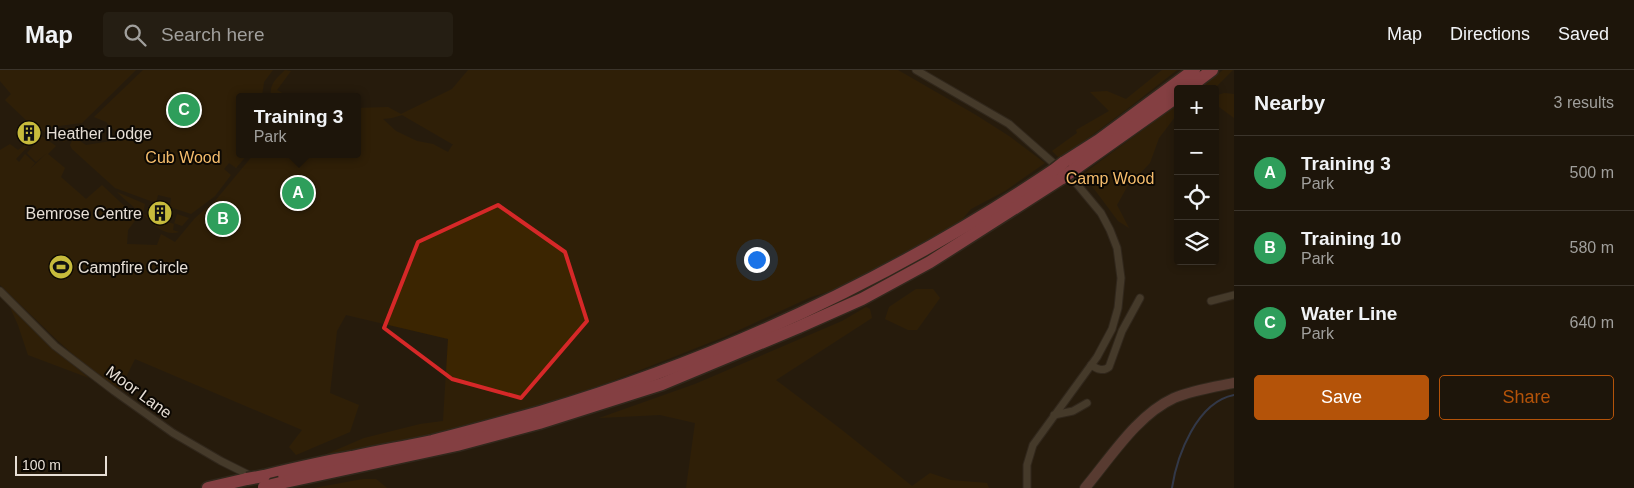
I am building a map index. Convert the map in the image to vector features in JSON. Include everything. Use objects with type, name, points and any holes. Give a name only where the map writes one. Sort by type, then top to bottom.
[{"type":"highway","points":[[262,484],[331,461],[430,441],[539,412],[640,380],[795,316],[852,289],[957,231],[1022,191],[1063,171],[1099,140],[1194,70]]},
{"type":"highway","points":[[1192,85],[1212,70]]},
{"type":"highway","points":[[208,488],[247,479],[262,484],[280,486],[457,446],[662,384],[862,299],[930,262],[1063,171],[1174,99]]},
{"type":"main road","points":[[1085,488],[1139,423],[1158,407],[1181,396],[1234,382]]},
{"type":"street","points":[[916,70],[1008,124],[1076,183],[1103,218],[1114,239],[1119,257],[1120,293],[1112,329],[1105,345],[1033,445],[1027,465],[1027,488]]},
{"type":"street","name":"Moor Lane","points":[[0,291],[56,346],[168,430],[242,472],[280,486]]},
{"type":"street","points":[[1211,301],[1234,295]]},
{"type":"street","points":[[1091,365],[1101,370],[1106,370],[1109,367],[1122,331],[1140,298]]},
{"type":"street","points":[[1054,415],[1073,411],[1088,402]]},
{"type":"highlighted area","points":[[498,205],[565,252],[587,321],[521,398],[452,379],[384,328],[418,242]]},
{"type":"green space","points":[[0,70],[136,70],[82,123],[51,127],[45,132],[28,122],[5,100],[11,94],[0,81]]},
{"type":"green space","name":"Cub Wood","points":[[143,70],[273,70],[264,82],[262,93],[236,93],[236,158],[245,158],[236,168],[229,163],[224,169],[231,175],[215,196],[191,214],[170,207],[171,198],[158,195],[156,203],[115,188],[72,149],[70,145],[74,137],[86,145],[111,141],[118,134],[106,122],[94,117]]},
{"type":"green space","points":[[285,70],[291,71],[277,90],[282,93],[271,93],[272,85]]},
{"type":"green space","points":[[468,70],[898,70],[976,115],[1009,136],[1045,163],[1005,191],[971,209],[960,222],[838,289],[811,297],[724,337],[610,382],[531,410],[443,435],[318,460],[322,456],[364,438],[420,424],[443,421],[448,339],[346,315],[337,331],[330,393],[359,405],[350,432],[296,455],[289,447],[302,430],[135,359],[119,391],[77,358],[0,285],[0,150],[10,144],[18,150],[33,141],[16,159],[19,162],[25,154],[35,163],[30,169],[47,153],[36,162],[27,153],[42,136],[56,146],[48,154],[65,168],[61,177],[86,199],[102,185],[137,218],[128,230],[127,244],[157,245],[161,234],[175,242],[195,218],[215,201],[251,158],[361,158],[361,108],[388,107],[401,114],[452,89]],"holes":[[[402,115],[453,144],[448,152],[433,144],[417,141],[396,131],[383,119]]]},
{"type":"green space","points":[[1162,70],[1177,70],[1060,159],[1052,151],[1077,133],[1076,130],[1109,111],[1090,92],[1107,91],[1126,99]]},
{"type":"green space","points":[[1223,70],[1233,70],[1218,85],[1203,85]]},
{"type":"green space","points":[[1234,94],[1234,118],[1219,107],[1219,95]]},
{"type":"green space","name":"Camp Wood","points":[[1174,107],[1174,118],[1159,138],[1150,163],[1127,187],[1117,205],[1129,228],[1118,221],[1083,174]]},
{"type":"green space","points":[[78,127],[64,142],[55,136],[53,132],[55,130]]},
{"type":"green space","points":[[117,192],[145,204],[143,214],[174,224],[173,230],[179,232],[173,233],[158,228]]},
{"type":"green space","points":[[177,214],[189,218],[182,226],[174,223]]},
{"type":"green space","points":[[916,289],[933,289],[940,298],[917,330],[908,330],[885,319],[889,307]]},
{"type":"green space","points":[[8,303],[47,342],[89,378],[28,355]]},
{"type":"green space","points":[[866,307],[870,309],[872,318],[776,380],[912,486],[930,473],[951,480],[987,483],[989,488],[686,488],[695,423],[660,415],[599,418],[695,384],[842,321]]},
{"type":"green space","points":[[363,479],[376,479],[387,488],[314,488]]},
{"type":"waterway","points":[[1172,488],[1184,446],[1199,419],[1209,408],[1221,400],[1234,395]]},
{"type":"place","name":"Water Line","points":[[184,110]]},
{"type":"place","name":"Heather Lodge","points":[[29,133]]},
{"type":"place","name":"Training 3","points":[[298,193]]},
{"type":"place","name":"Bemrose Centre","points":[[160,213]]},
{"type":"place","name":"Training 10","points":[[223,219]]},
{"type":"place","name":"Campfire Circle","points":[[61,267]]}]
